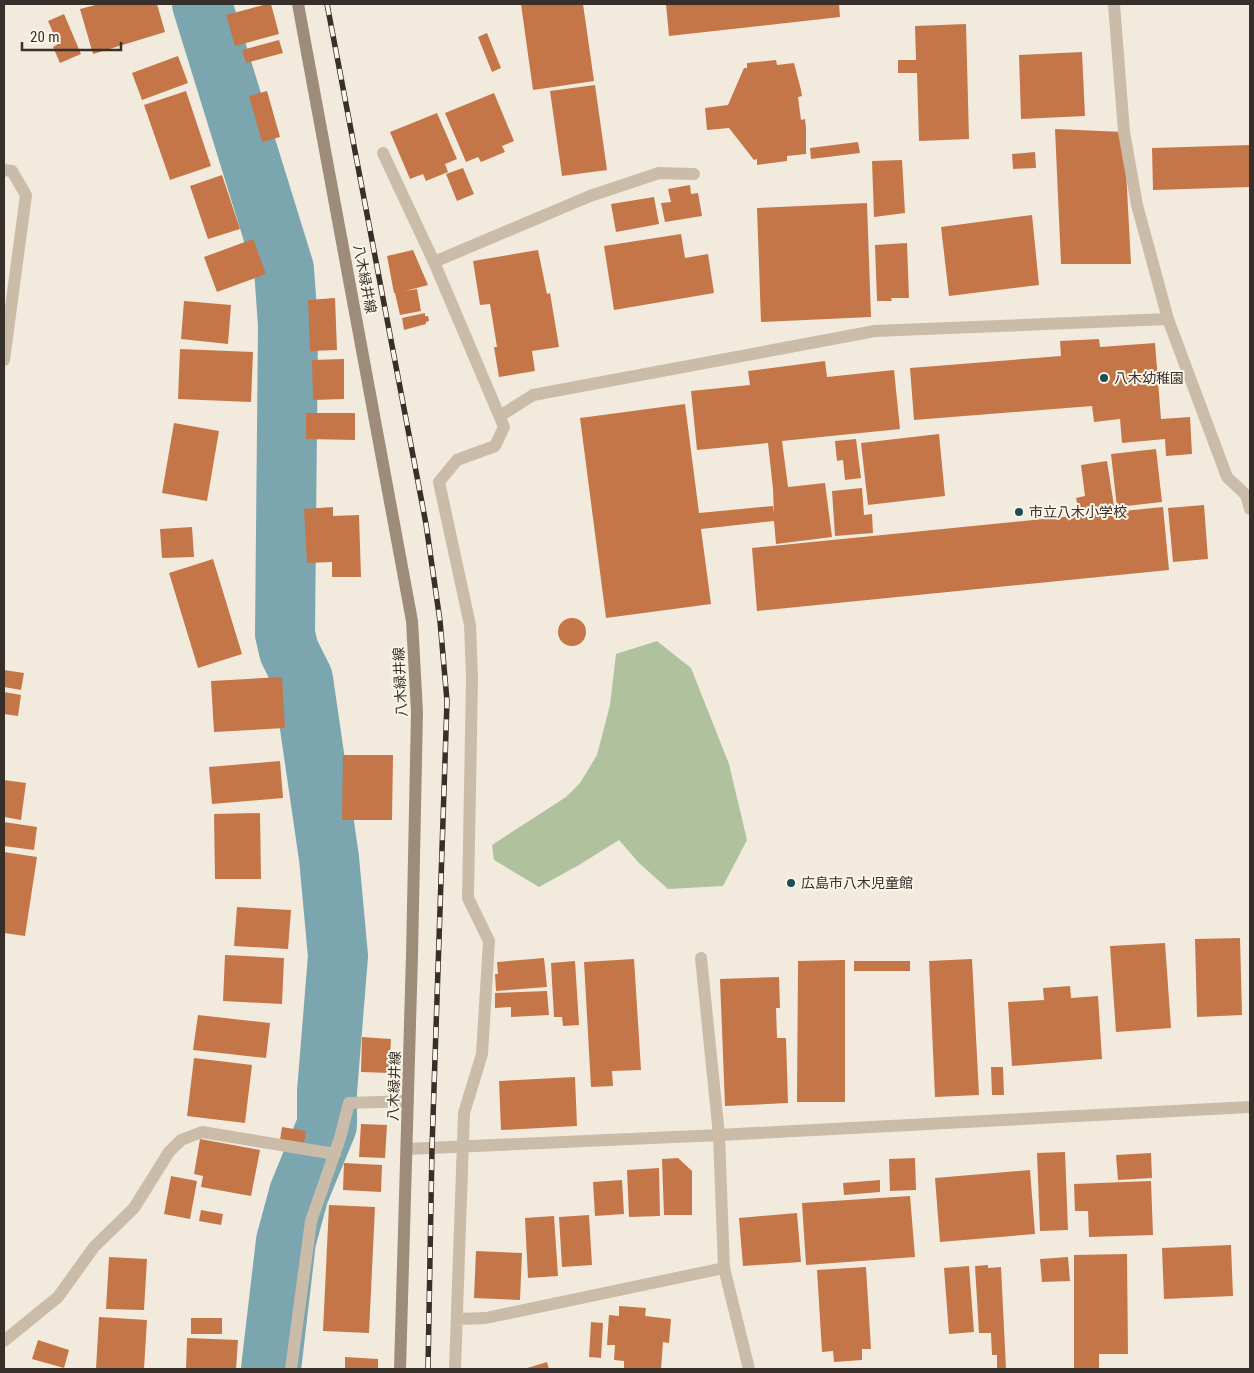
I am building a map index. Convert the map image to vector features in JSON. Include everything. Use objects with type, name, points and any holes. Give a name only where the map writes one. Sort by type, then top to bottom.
[{"type":"main road","name":"八木緑井線","points":[[298,4],[412,621],[417,712],[400,1369]]},
{"type":"street","points":[[1114,4],[1124,132],[1137,205],[1168,319],[1227,476],[1248,494],[1250,509]]},
{"type":"street","points":[[383,153],[434,262],[504,427],[495,446],[457,460],[439,482],[470,625],[472,678],[468,898],[490,941],[482,1054],[464,1112],[455,1369]]},
{"type":"street","points":[[4,170],[12,171],[26,194],[4,360]]},
{"type":"street","points":[[434,262],[590,196],[659,173],[694,174]]},
{"type":"street","points":[[500,416],[533,395],[875,331],[1168,319]]},
{"type":"street","points":[[701,958],[719,1135],[724,1268],[749,1369]]},
{"type":"street","points":[[291,1369],[311,1222],[335,1154],[349,1103],[408,1101]]},
{"type":"street","points":[[407,1148],[719,1135],[1250,1107]]},
{"type":"street","points":[[4,1341],[58,1297],[94,1247],[134,1208],[169,1152],[180,1140],[202,1132],[335,1154]]},
{"type":"street","points":[[457,1319],[486,1318],[724,1268]]},
{"type":"green space","points":[[657,641],[691,668],[729,764],[747,840],[723,886],[668,889],[639,863],[619,840],[539,887],[494,860],[492,845],[566,797],[580,783],[597,755],[610,705],[616,654]]},
{"type":"building","points":[[99,4],[157,4],[165,32],[93,54],[80,9]]},
{"type":"building","points":[[271,4],[279,34],[235,46],[226,15]]},
{"type":"building","points":[[521,4],[583,4],[594,81],[533,90]]},
{"type":"building","points":[[666,4],[839,4],[840,17],[669,36]]},
{"type":"building","points":[[64,14],[81,54],[60,63],[53,47],[58,44],[48,21]]},
{"type":"building","points":[[966,24],[969,139],[919,141],[917,73],[898,73],[898,60],[916,60],[915,26]]},
{"type":"building","points":[[487,33],[501,68],[492,72],[478,37]]},
{"type":"building","points":[[279,40],[283,53],[246,63],[242,50]]},
{"type":"building","points":[[1082,52],[1085,116],[1021,119],[1019,55]]},
{"type":"building","points":[[178,56],[188,83],[142,100],[132,73]]},
{"type":"building","points":[[776,60],[777,65],[794,63],[802,96],[798,97],[801,120],[805,119],[806,154],[787,156],[787,161],[757,165],[757,159],[754,160],[729,128],[707,130],[705,108],[728,105],[744,68],[747,68],[747,63]]},
{"type":"building","points":[[595,85],[607,170],[562,176],[550,91]]},
{"type":"building","points":[[186,91],[211,166],[170,180],[144,105]]},
{"type":"building","points":[[267,91],[280,137],[262,142],[249,96]]},
{"type":"building","points":[[494,93],[514,141],[502,146],[505,152],[481,162],[478,157],[466,162],[445,113]]},
{"type":"building","points":[[437,113],[457,159],[445,164],[448,172],[426,181],[423,174],[410,179],[390,132]]},
{"type":"building","points":[[1055,129],[1124,132],[1131,264],[1061,264]]},
{"type":"building","points":[[858,142],[860,153],[811,159],[810,148]]},
{"type":"building","points":[[1250,145],[1250,187],[1153,190],[1152,148]]},
{"type":"building","points":[[1035,152],[1036,168],[1013,169],[1012,154]]},
{"type":"building","points":[[902,160],[905,213],[874,217],[872,161]]},
{"type":"building","points":[[463,168],[474,194],[457,201],[446,174]]},
{"type":"building","points":[[222,175],[240,229],[208,239],[190,186]]},
{"type":"building","points":[[690,185],[691,194],[698,193],[702,216],[665,222],[661,203],[671,202],[668,189]]},
{"type":"building","points":[[654,197],[659,224],[616,232],[611,204]]},
{"type":"building","points":[[867,203],[871,317],[761,322],[757,208]]},
{"type":"building","points":[[1032,215],[1039,285],[949,296],[941,227]]},
{"type":"building","points":[[681,234],[685,258],[708,254],[714,293],[614,310],[604,246]]},
{"type":"building","points":[[253,239],[266,274],[217,292],[204,257]]},
{"type":"building","points":[[907,243],[909,298],[891,298],[892,301],[877,301],[875,245]]},
{"type":"building","points":[[413,250],[428,285],[405,291],[417,289],[421,311],[400,315],[387,256]]},
{"type":"building","points":[[538,250],[547,294],[550,293],[559,347],[532,351],[535,371],[499,377],[494,347],[497,347],[490,304],[480,305],[473,261]]},
{"type":"building","points":[[335,298],[337,350],[310,351],[308,300]]},
{"type":"building","points":[[184,301],[231,305],[228,344],[181,339]]},
{"type":"building","points":[[425,313],[429,321],[426,324],[404,330],[402,318]]},
{"type":"building","points":[[1099,339],[1100,347],[1155,343],[1161,419],[1190,417],[1192,454],[1166,456],[1165,439],[1122,443],[1120,419],[1094,422],[1092,406],[914,420],[910,368],[1061,356],[1060,341]]},
{"type":"building","points":[[180,349],[253,352],[251,402],[178,399]]},
{"type":"building","points":[[344,359],[344,399],[313,400],[312,360]]},
{"type":"building","points":[[825,361],[827,377],[894,370],[900,429],[782,441],[788,487],[825,483],[832,537],[776,544],[774,521],[701,529],[711,604],[606,618],[580,418],[685,404],[699,513],[773,506],[774,514],[768,443],[697,450],[691,391],[750,385],[748,371]]},
{"type":"building","points":[[306,413],[355,413],[355,440],[306,439]]},
{"type":"building","points":[[174,423],[219,431],[207,501],[162,493]]},
{"type":"building","points":[[939,434],[945,496],[868,505],[861,443]]},
{"type":"building","points":[[856,439],[861,478],[845,480],[843,460],[837,461],[835,441]]},
{"type":"building","points":[[1156,449],[1162,502],[1117,507],[1111,454]]},
{"type":"building","points":[[1107,461],[1114,506],[1079,512],[1076,498],[1085,496],[1081,465]]},
{"type":"building","points":[[862,488],[864,515],[872,514],[873,533],[835,536],[832,491]]},
{"type":"building","points":[[1204,505],[1208,559],[1173,562],[1168,508]]},
{"type":"building","points":[[333,507],[333,516],[359,515],[361,577],[332,577],[332,562],[307,563],[304,509]]},
{"type":"building","points":[[1163,507],[1169,570],[757,611],[752,548]]},
{"type":"building","points":[[192,527],[194,557],[162,558],[160,529]]},
{"type":"building","points":[[213,559],[242,654],[198,668],[169,573]]},
{"type":"building","points":[[572,618],[582,622],[586,632],[582,642],[572,646],[562,642],[558,632],[562,622]]},
{"type":"building","points":[[4,670],[24,673],[21,690],[4,687]]},
{"type":"building","points":[[282,677],[285,728],[214,732],[211,681]]},
{"type":"building","points":[[4,692],[21,695],[18,716],[4,714]]},
{"type":"building","points":[[343,755],[393,755],[392,820],[342,820]]},
{"type":"building","points":[[280,761],[283,798],[212,804],[209,767]]},
{"type":"building","points":[[4,780],[26,783],[21,820],[4,817]]},
{"type":"building","points":[[260,813],[261,879],[215,879],[214,814]]},
{"type":"building","points":[[4,822],[37,827],[34,850],[4,846]]},
{"type":"building","points":[[4,852],[37,857],[25,936],[4,933]]},
{"type":"building","points":[[237,907],[291,910],[288,949],[234,946]]},
{"type":"building","points":[[1240,938],[1242,1015],[1197,1017],[1195,939]]},
{"type":"building","points":[[1165,943],[1171,1028],[1116,1032],[1110,946]]},
{"type":"building","points":[[225,955],[284,958],[282,1004],[223,1001]]},
{"type":"building","points":[[544,958],[547,987],[496,991],[495,974],[498,974],[497,962]]},
{"type":"building","points":[[634,959],[641,1070],[612,1071],[613,1086],[591,1087],[584,962]]},
{"type":"building","points":[[972,959],[979,1095],[935,1097],[929,961]]},
{"type":"building","points":[[845,960],[845,1102],[797,1102],[798,961]]},
{"type":"building","points":[[575,961],[579,1025],[563,1026],[562,1017],[554,1017],[551,963]]},
{"type":"building","points":[[854,961],[910,961],[910,971],[854,971]]},
{"type":"building","points":[[779,977],[780,1008],[776,1008],[777,1038],[786,1038],[788,1103],[725,1106],[720,979]]},
{"type":"building","points":[[1070,986],[1071,998],[1098,996],[1102,1059],[1012,1066],[1008,1002],[1044,1000],[1043,988]]},
{"type":"building","points":[[547,991],[549,1015],[511,1017],[511,1007],[495,1008],[495,993]]},
{"type":"building","points":[[198,1015],[270,1023],[266,1058],[193,1050]]},
{"type":"building","points":[[362,1037],[391,1039],[389,1073],[361,1072]]},
{"type":"building","points":[[194,1058],[252,1065],[245,1123],[187,1116]]},
{"type":"building","points":[[991,1067],[1003,1067],[1004,1095],[992,1095]]},
{"type":"building","points":[[575,1077],[577,1126],[501,1130],[499,1081]]},
{"type":"building","points":[[361,1124],[387,1125],[385,1158],[359,1157]]},
{"type":"building","points":[[282,1127],[306,1131],[304,1144],[280,1140]]},
{"type":"building","points":[[200,1139],[260,1150],[251,1196],[201,1187],[203,1176],[194,1174]]},
{"type":"building","points":[[1065,1152],[1068,1230],[1040,1231],[1037,1153]]},
{"type":"building","points":[[1151,1153],[1152,1178],[1118,1180],[1116,1155]]},
{"type":"building","points":[[678,1158],[692,1171],[692,1215],[664,1215],[662,1159]]},
{"type":"building","points":[[915,1158],[916,1190],[890,1191],[889,1159]]},
{"type":"building","points":[[344,1163],[382,1165],[381,1192],[343,1190]]},
{"type":"building","points":[[659,1168],[660,1216],[629,1217],[627,1170]]},
{"type":"building","points":[[1030,1170],[1035,1234],[940,1242],[935,1178]]},
{"type":"building","points":[[171,1176],[197,1181],[190,1219],[164,1214]]},
{"type":"building","points":[[622,1180],[624,1214],[595,1216],[593,1182]]},
{"type":"building","points":[[880,1180],[880,1192],[844,1195],[843,1183]]},
{"type":"building","points":[[1151,1181],[1153,1235],[1089,1237],[1088,1211],[1075,1211],[1074,1184]]},
{"type":"building","points":[[910,1196],[915,1257],[806,1265],[802,1203]]},
{"type":"building","points":[[329,1205],[375,1207],[369,1333],[323,1331]]},
{"type":"building","points":[[201,1210],[223,1214],[221,1225],[199,1221]]},
{"type":"building","points":[[797,1213],[801,1262],[743,1266],[739,1218]]},
{"type":"building","points":[[589,1215],[592,1265],[562,1267],[559,1217]]},
{"type":"building","points":[[554,1216],[558,1276],[528,1278],[525,1218]]},
{"type":"building","points":[[1231,1245],[1233,1296],[1164,1299],[1162,1248]]},
{"type":"building","points":[[476,1251],[522,1253],[520,1300],[474,1298]]},
{"type":"building","points":[[1127,1254],[1128,1354],[1099,1354],[1099,1369],[1074,1369],[1074,1255]]},
{"type":"building","points":[[109,1257],[147,1259],[144,1310],[106,1309]]},
{"type":"building","points":[[1068,1257],[1070,1281],[1042,1282],[1040,1259]]},
{"type":"building","points":[[988,1265],[988,1268],[1001,1267],[1006,1369],[997,1369],[997,1355],[992,1355],[991,1333],[979,1333],[975,1266]]},
{"type":"building","points":[[969,1266],[974,1332],[949,1334],[944,1268]]},
{"type":"building","points":[[866,1267],[871,1349],[862,1349],[862,1360],[834,1362],[833,1351],[822,1352],[817,1270]]},
{"type":"building","points":[[619,1306],[646,1308],[645,1316],[671,1319],[669,1343],[663,1342],[661,1369],[624,1369],[624,1361],[614,1360],[615,1345],[607,1345],[609,1315],[619,1316]]},
{"type":"building","points":[[99,1317],[147,1320],[144,1369],[96,1369]]},
{"type":"building","points":[[191,1318],[222,1318],[222,1334],[191,1334]]},
{"type":"building","points":[[591,1322],[603,1323],[601,1358],[589,1357]]},
{"type":"building","points":[[187,1338],[238,1340],[236,1369],[186,1369]]},
{"type":"building","points":[[38,1340],[69,1350],[64,1368],[32,1359]]},
{"type":"building","points":[[345,1357],[378,1359],[378,1369],[345,1369]]},
{"type":"building","points":[[547,1362],[549,1369],[524,1369]]},
{"type":"waterway","points":[[202,4],[284,269],[288,325],[285,634],[289,651],[303,679],[329,858],[338,956],[327,1092],[327,1125],[299,1193],[286,1241],[271,1369]]},
{"type":"railway","points":[[327,4],[426,524],[440,621],[447,701],[432,1148],[428,1369]]},
{"type":"place","name":"八木幼稚園","points":[[1104,378]]},
{"type":"place","name":"市立八木小学校","points":[[1019,512]]},
{"type":"place","name":"広島市八木児童館","points":[[791,883]]}]
